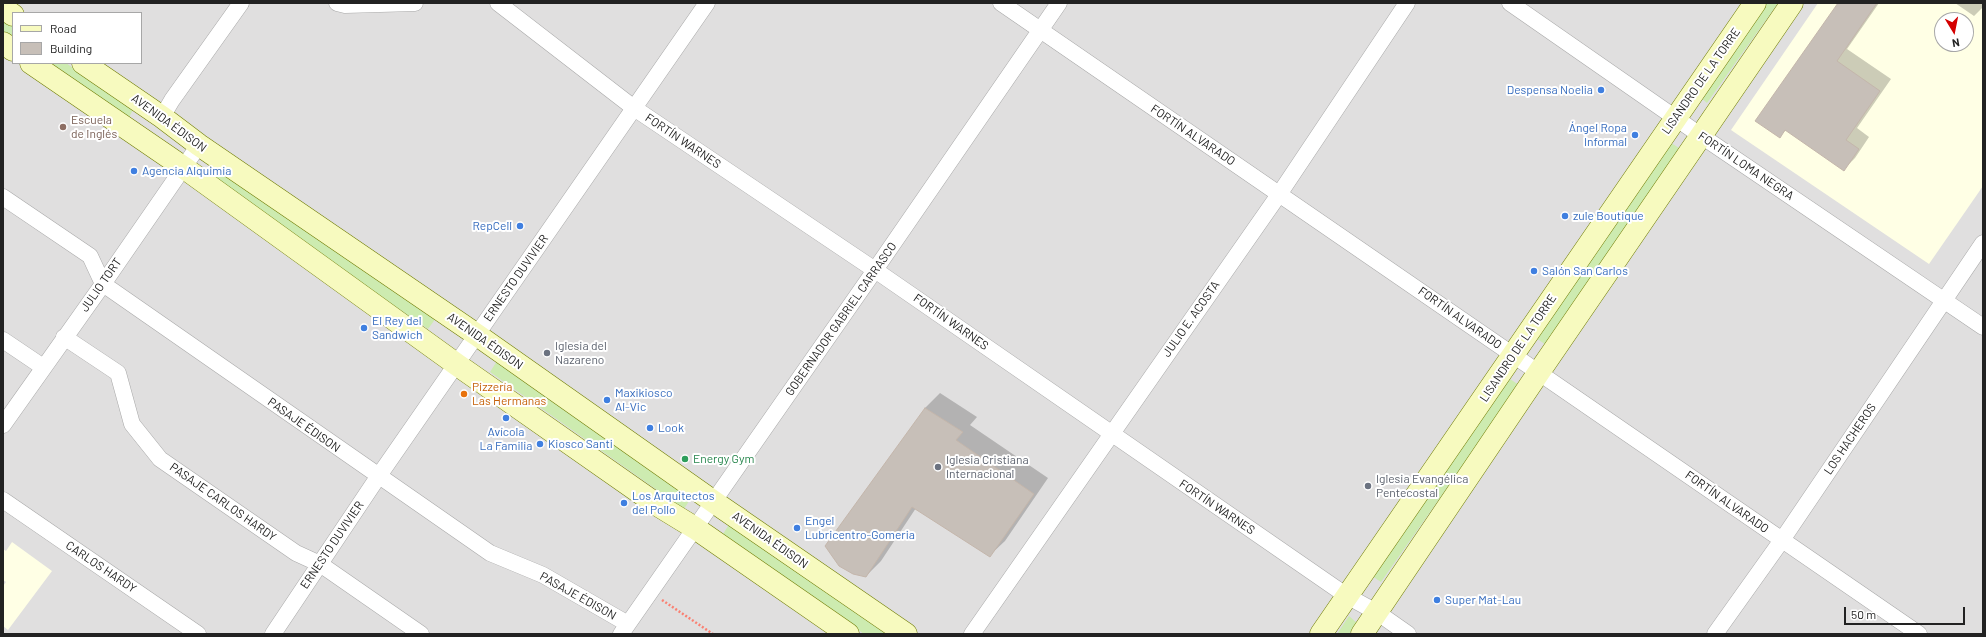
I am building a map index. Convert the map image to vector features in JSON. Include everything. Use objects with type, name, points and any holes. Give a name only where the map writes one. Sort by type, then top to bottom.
[{"type":"main road","name":"LISANDRO DE LA TORRE","points":[[1321,634],[1755,3]]},
{"type":"main road","points":[[1362,634],[1378,613],[1700,135],[1792,3]]},
{"type":"main road","points":[[3,8],[12,14]]},
{"type":"main road","points":[[3,43],[12,49]]},
{"type":"main road","points":[[32,64],[183,167],[456,364],[659,506],[695,528],[848,634]]},
{"type":"main road","name":"AVENIDA ÉDISON","points":[[84,64],[162,117],[199,145],[478,335],[714,502],[906,634]]},
{"type":"street","points":[[162,117],[172,100],[241,3]]},
{"type":"street","points":[[337,3],[345,6],[415,3]]},
{"type":"street","name":"FORTÍN WARNES","points":[[498,3],[634,108],[875,270],[1347,596],[1378,613],[1408,634]]},
{"type":"street","name":"ERNESTO DUVIVIER","points":[[273,634],[378,477],[707,3]]},
{"type":"street","name":"FORTÍN ALVARADO","points":[[1001,3],[1280,193],[1919,634]]},
{"type":"street","name":"GOBERNADOR GABRIEL CARRASCO","points":[[624,629],[714,502],[1059,3]]},
{"type":"street","name":"JULIO E. ACOSTA","points":[[972,634],[1110,433],[1280,193],[1407,3]]},
{"type":"street","name":"FORTÍN LOMA NEGRA","points":[[1510,3],[1675,118],[1983,326]]},
{"type":"street","name":"JULIO TORT","points":[[3,425],[199,145]]},
{"type":"street","points":[[3,197],[90,256],[103,284]]},
{"type":"street","name":"LOS HACHEROS","points":[[1715,634],[1782,540],[1946,300],[1983,243]]},
{"type":"street","name":"PASAJE ÉDISON","points":[[103,284],[490,554],[543,575],[624,629]]},
{"type":"street","name":"PASAJE CARLOS HARDY","points":[[64,337],[118,374],[132,424],[160,459],[296,553],[320,564],[421,634]]},
{"type":"street","points":[[3,340],[43,367]]},
{"type":"street","name":"CARLOS HARDY","points":[[3,500],[198,634]]},
{"type":"path","points":[[650,592],[713,634]]},
{"type":"shaded area","points":[[3,3],[1983,3],[1983,634],[3,634]]},
{"type":"shaded area","points":[[1818,3],[1983,3],[1983,186],[1929,264],[1731,130]]},
{"type":"shaded area","points":[[12,542],[52,571],[8,630],[3,626],[3,586],[6,582],[3,580],[3,549],[6,551]]},
{"type":"green space","points":[[1766,3],[1778,3],[1707,103],[1700,97]]},
{"type":"green space","points":[[3,19],[12,25],[12,41],[3,35]]},
{"type":"green space","points":[[44,64],[67,64],[133,110],[127,121]]},
{"type":"green space","points":[[1668,141],[1679,148],[1546,345],[1536,338]]},
{"type":"green space","points":[[216,168],[436,318],[428,329],[209,178]]},
{"type":"green space","points":[[497,361],[691,498],[684,509],[490,372]]},
{"type":"green space","points":[[1510,379],[1519,385],[1381,582],[1372,576]]},
{"type":"green space","points":[[730,523],[886,634],[864,634],[723,534]]},
{"type":"green space","points":[[1349,616],[1357,623],[1349,634],[1337,634]]},
{"type":"building","points":[[1838,3],[1877,3],[1837,61],[1880,91],[1846,140],[1859,149],[1844,171],[1785,130],[1780,138],[1755,121]]},
{"type":"building","name":"Iglesia Cristiana Internacional","points":[[925,408],[963,432],[956,440],[1034,494],[990,557],[912,507],[866,577],[853,574],[839,566],[825,546]]},
{"type":"place","name":"Despensa Noelia","points":[[1601,90]]},
{"type":"place","name":"Escuela de Inglés","points":[[63,127]]},
{"type":"place","name":"Ángel Ropa Informal","points":[[1635,135]]},
{"type":"place","name":"Agencia Alquimia","points":[[134,171]]},
{"type":"place","name":"zule Boutique","points":[[1565,216]]},
{"type":"place","name":"RepCell","points":[[520,226]]},
{"type":"place","name":"Salón San Carlos","points":[[1534,271]]},
{"type":"place","name":"El Rey del Sandwich","points":[[364,328]]},
{"type":"place","name":"Iglesia del Nazareno","points":[[547,353]]},
{"type":"place","name":"Pizzería Las Hermanas","points":[[464,394]]},
{"type":"place","name":"Maxikiosco Al-Vic","points":[[607,400]]},
{"type":"place","name":"Avícola La Familia","points":[[506,418]]},
{"type":"place","name":"Look","points":[[650,428]]},
{"type":"place","name":"Kiosco Santi","points":[[540,444]]},
{"type":"place","name":"Energy Gym","points":[[685,459]]},
{"type":"place","name":"Iglesia Cristiana Internacional","points":[[938,467]]},
{"type":"place","name":"Iglesia Evangélica Pentecostal","points":[[1368,486]]},
{"type":"place","name":"Los Arquitectos del Pollo","points":[[624,503]]},
{"type":"place","name":"Engel Lubricentro-Gomeria","points":[[797,528]]},
{"type":"place","name":"Super Mat-Lau","points":[[1437,600]]}]
